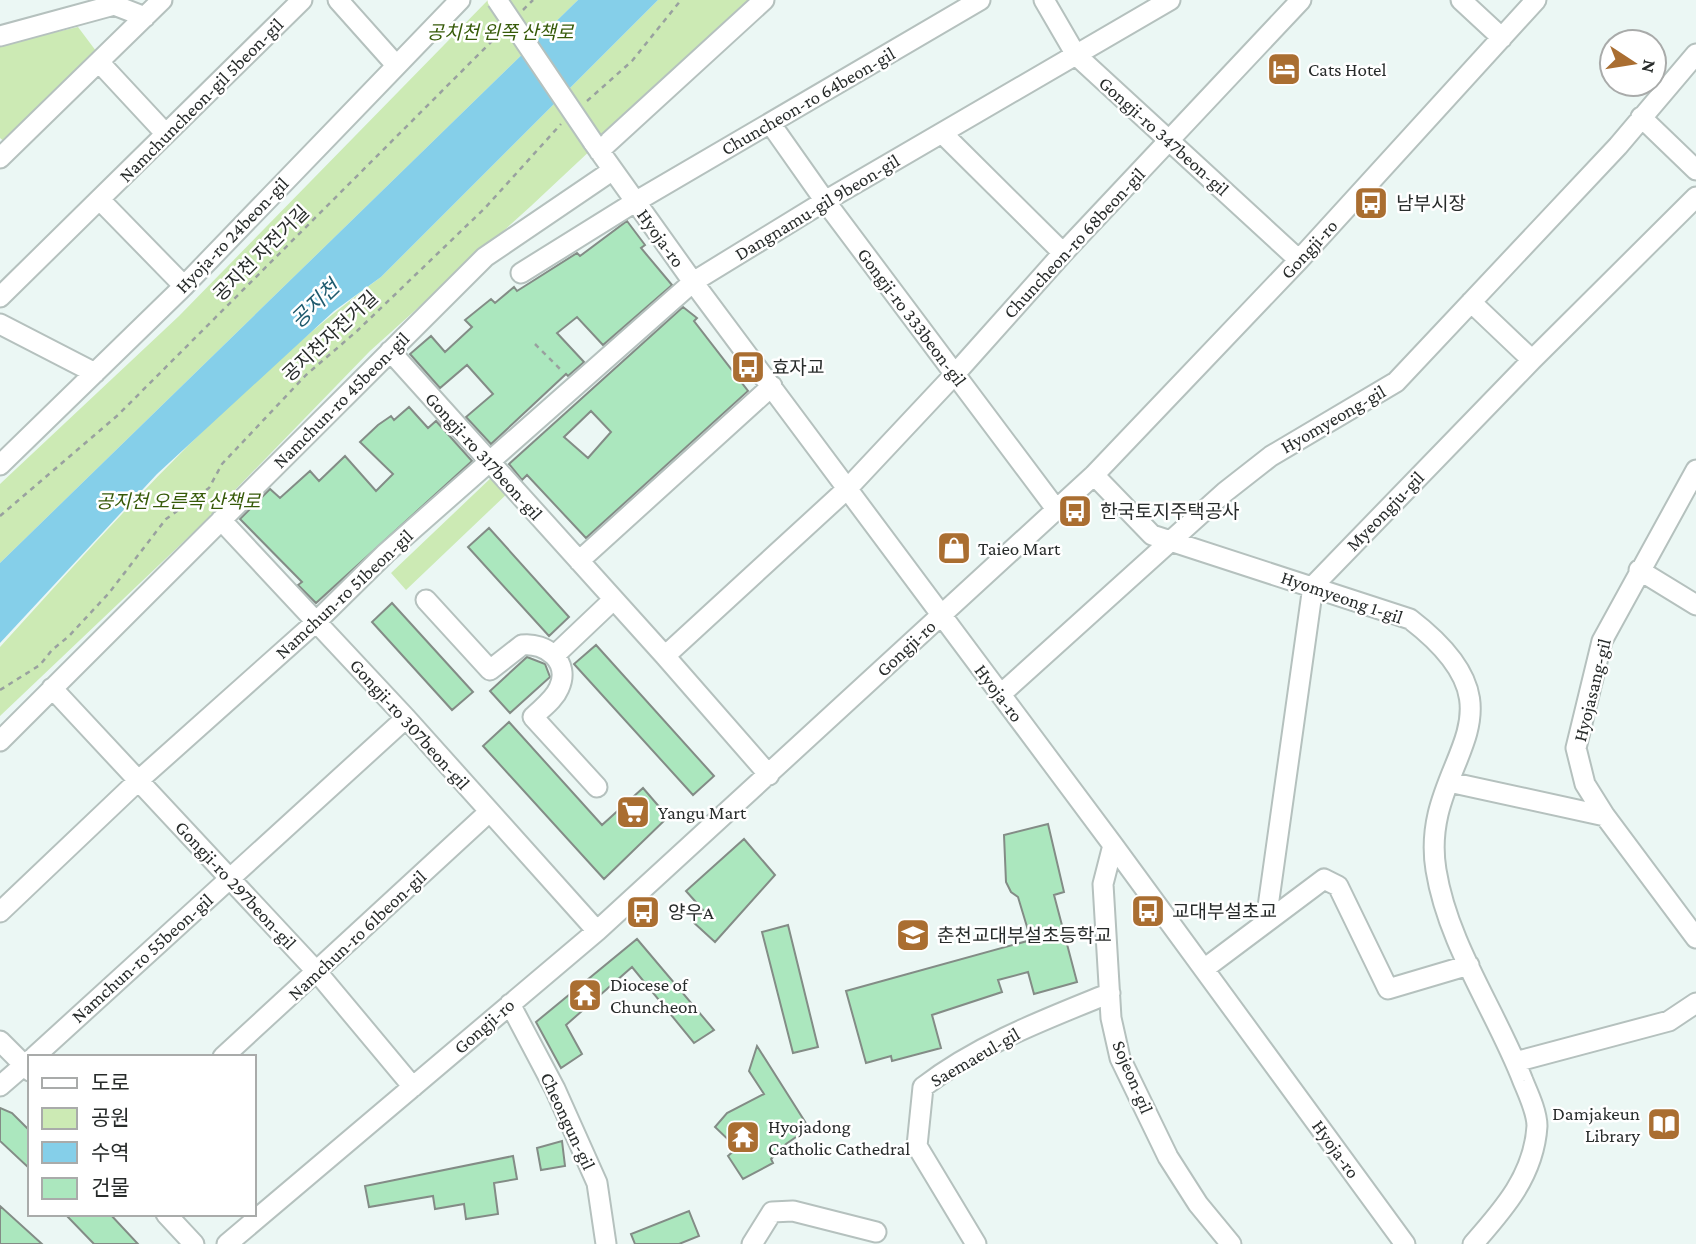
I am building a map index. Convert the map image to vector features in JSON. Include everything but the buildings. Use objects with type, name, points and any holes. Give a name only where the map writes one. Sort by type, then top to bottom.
[{"type":"street","points":[[0,159],[162,0]]},
{"type":"street","name":"Namchuncheon-gil 5beon-gil","points":[[0,297],[302,0]]},
{"type":"street","points":[[338,0],[396,65]]},
{"type":"street","name":"Hyoja-ro 24beon-gil","points":[[0,465],[184,286],[460,0]]},
{"type":"street","name":"Hyoja-ro","points":[[497,0],[693,282],[1113,845],[1405,1244]]},
{"type":"street","points":[[596,146],[764,0]]},
{"type":"street","name":"Chuncheon-ro 64beon-gil","points":[[635,202],[981,0]]},
{"type":"street","name":"Gongji-ro 347beon-gil","points":[[1044,0],[1076,55],[1299,260]]},
{"type":"street","name":"Dangnamu-gil 9beon-gil","points":[[693,282],[825,201],[1170,0]]},
{"type":"street","name":"Chuncheon-ro 68beon-gil","points":[[848,488],[1063,253],[1301,0]]},
{"type":"street","points":[[1461,0],[1502,38]]},
{"type":"street","name":"Gongji-ro","points":[[227,1244],[597,931],[1094,474],[1299,260],[1536,0]]},
{"type":"street","points":[[0,36],[114,5],[145,18]]},
{"type":"street","name":"Hyomyeong-gil","points":[[1001,695],[1169,542],[1271,456],[1396,382],[1696,54]]},
{"type":"street","points":[[99,62],[165,133]]},
{"type":"street","points":[[1641,117],[1696,170]]},
{"type":"street","name":"Gongji-ro 333beon-gil","points":[[770,123],[825,201],[1056,509]]},
{"type":"street","points":[[943,134],[1063,253]]},
{"type":"street","name":"Namchun-ro 45beon-gil","points":[[0,741],[485,257],[613,170]]},
{"type":"street","name":"Myeongju-gil","points":[[1314,586],[1532,360],[1696,197]]},
{"type":"street","points":[[100,201],[184,286]]},
{"type":"street","points":[[521,273],[635,202]]},
{"type":"street","name":"Namchun-ro 51beon-gil","points":[[0,912],[139,780],[316,622],[386,553],[693,282]]},
{"type":"street","points":[[1471,302],[1532,360]]},
{"type":"street","points":[[0,324],[95,373]]},
{"type":"street","name":"Gongji-ro 317beon-gil","points":[[390,351],[769,775]]},
{"type":"street","points":[[579,561],[772,386]]},
{"type":"street","name":"Hyojasang-gil","points":[[1696,470],[1602,641],[1576,748],[1585,784],[1605,816],[1696,937]]},
{"type":"street","name":"Hyomyeong 1-gil","points":[[1094,474],[1152,535],[1410,619],[1440,642],[1461,672],[1471,702],[1469,723],[1435,826],[1436,870],[1450,918],[1469,965],[1516,1062],[1537,1122],[1534,1147],[1514,1197],[1473,1244]]},
{"type":"street","points":[[665,656],[848,488]]},
{"type":"street","name":"Gongji-ro 307beon-gil","points":[[220,520],[406,718],[597,931]]},
{"type":"street","points":[[1639,570],[1696,605]]},
{"type":"street","points":[[1266,921],[1314,586]]},
{"type":"street","points":[[426,600],[490,670],[522,645],[542,646],[555,655],[562,669],[559,689],[533,717],[597,787]]},
{"type":"street","points":[[555,655],[613,600]]},
{"type":"street","name":"Gongji-ro 297beon-gil","points":[[52,688],[317,972],[413,1087]]},
{"type":"street","name":"Namchun-ro 55beon-gil","points":[[38,1055],[406,718]]},
{"type":"street","points":[[1448,782],[1605,816]]},
{"type":"street","name":"Namchun-ro 61beon-gil","points":[[225,1055],[489,811]]},
{"type":"street","name":"Sojeon-gil","points":[[1113,845],[1103,884],[1111,1018],[1126,1070],[1168,1157],[1198,1204],[1231,1244]]},
{"type":"street","points":[[1204,969],[1324,879],[1339,886],[1388,989],[1469,965]]},
{"type":"street","name":"Saemaeul-gil","points":[[976,1244],[917,1146],[923,1087],[945,1070],[1023,1028],[1110,993]]},
{"type":"street","points":[[1516,1062],[1669,1021],[1696,1003]]},
{"type":"street","name":"Cheongun-gil","points":[[510,1004],[555,1089],[597,1183],[606,1244]]},
{"type":"street","points":[[0,1041],[28,1062]]},
{"type":"street","name":"Namchun-ro 55beon-gil","points":[[0,1086],[28,1064]]},
{"type":"street","points":[[752,1244],[772,1212],[793,1211],[876,1232]]},
{"type":"street","points":[[168,1216],[194,1244]]},
{"type":"path","points":[[523,10],[533,0]]},
{"type":"path","points":[[585,102],[632,61],[681,0]]},
{"type":"path","name":"공지천 자전거길","points":[[0,516],[118,415],[504,29]]},
{"type":"path","name":"공지천자전거길","points":[[0,690],[40,665],[52,650],[69,636],[109,593],[166,519],[209,488],[222,464],[306,375],[357,331],[485,208],[567,119]]},
{"type":"path","points":[[535,344],[575,385]]},
{"type":"green space","name":"공치천 왼쪽 산책로","points":[[488,0],[578,0],[0,563],[0,484],[179,316]]},
{"type":"green space","name":"공지천 오른쪽 산책로","points":[[658,0],[751,0],[531,206],[370,351],[199,527],[0,716],[0,647],[135,500],[278,361],[381,277]]},
{"type":"green space","points":[[78,27],[99,55],[7,144],[0,138],[0,45]]},
{"type":"green space","points":[[494,475],[510,491],[406,590],[391,573]]},
{"type":"water","name":"공지천","points":[[578,0],[658,0],[381,277],[334,311],[157,474],[0,643],[0,563]]},
{"type":"place","name":"Cats Hotel","points":[[1284,69]]},
{"type":"place","name":"남부시장","points":[[1371,203]]},
{"type":"place","name":"효자교","points":[[748,367]]},
{"type":"place","name":"한국토지주택공사","points":[[1075,511]]},
{"type":"place","name":"Taieo Mart","points":[[954,548]]},
{"type":"place","name":"Yangu Mart","points":[[633,812]]},
{"type":"place","name":"교대부설초교","points":[[1148,911]]},
{"type":"place","name":"양우A","points":[[643,912]]},
{"type":"place","name":"춘천교대부설초등학교","points":[[913,935]]},
{"type":"place","name":"Diocese of Chuncheon","points":[[585,995]]},
{"type":"place","name":"Damjakeun Library","points":[[1664,1124]]},
{"type":"place","name":"Hyojadong Catholic Cathedral","points":[[743,1137]]}]
